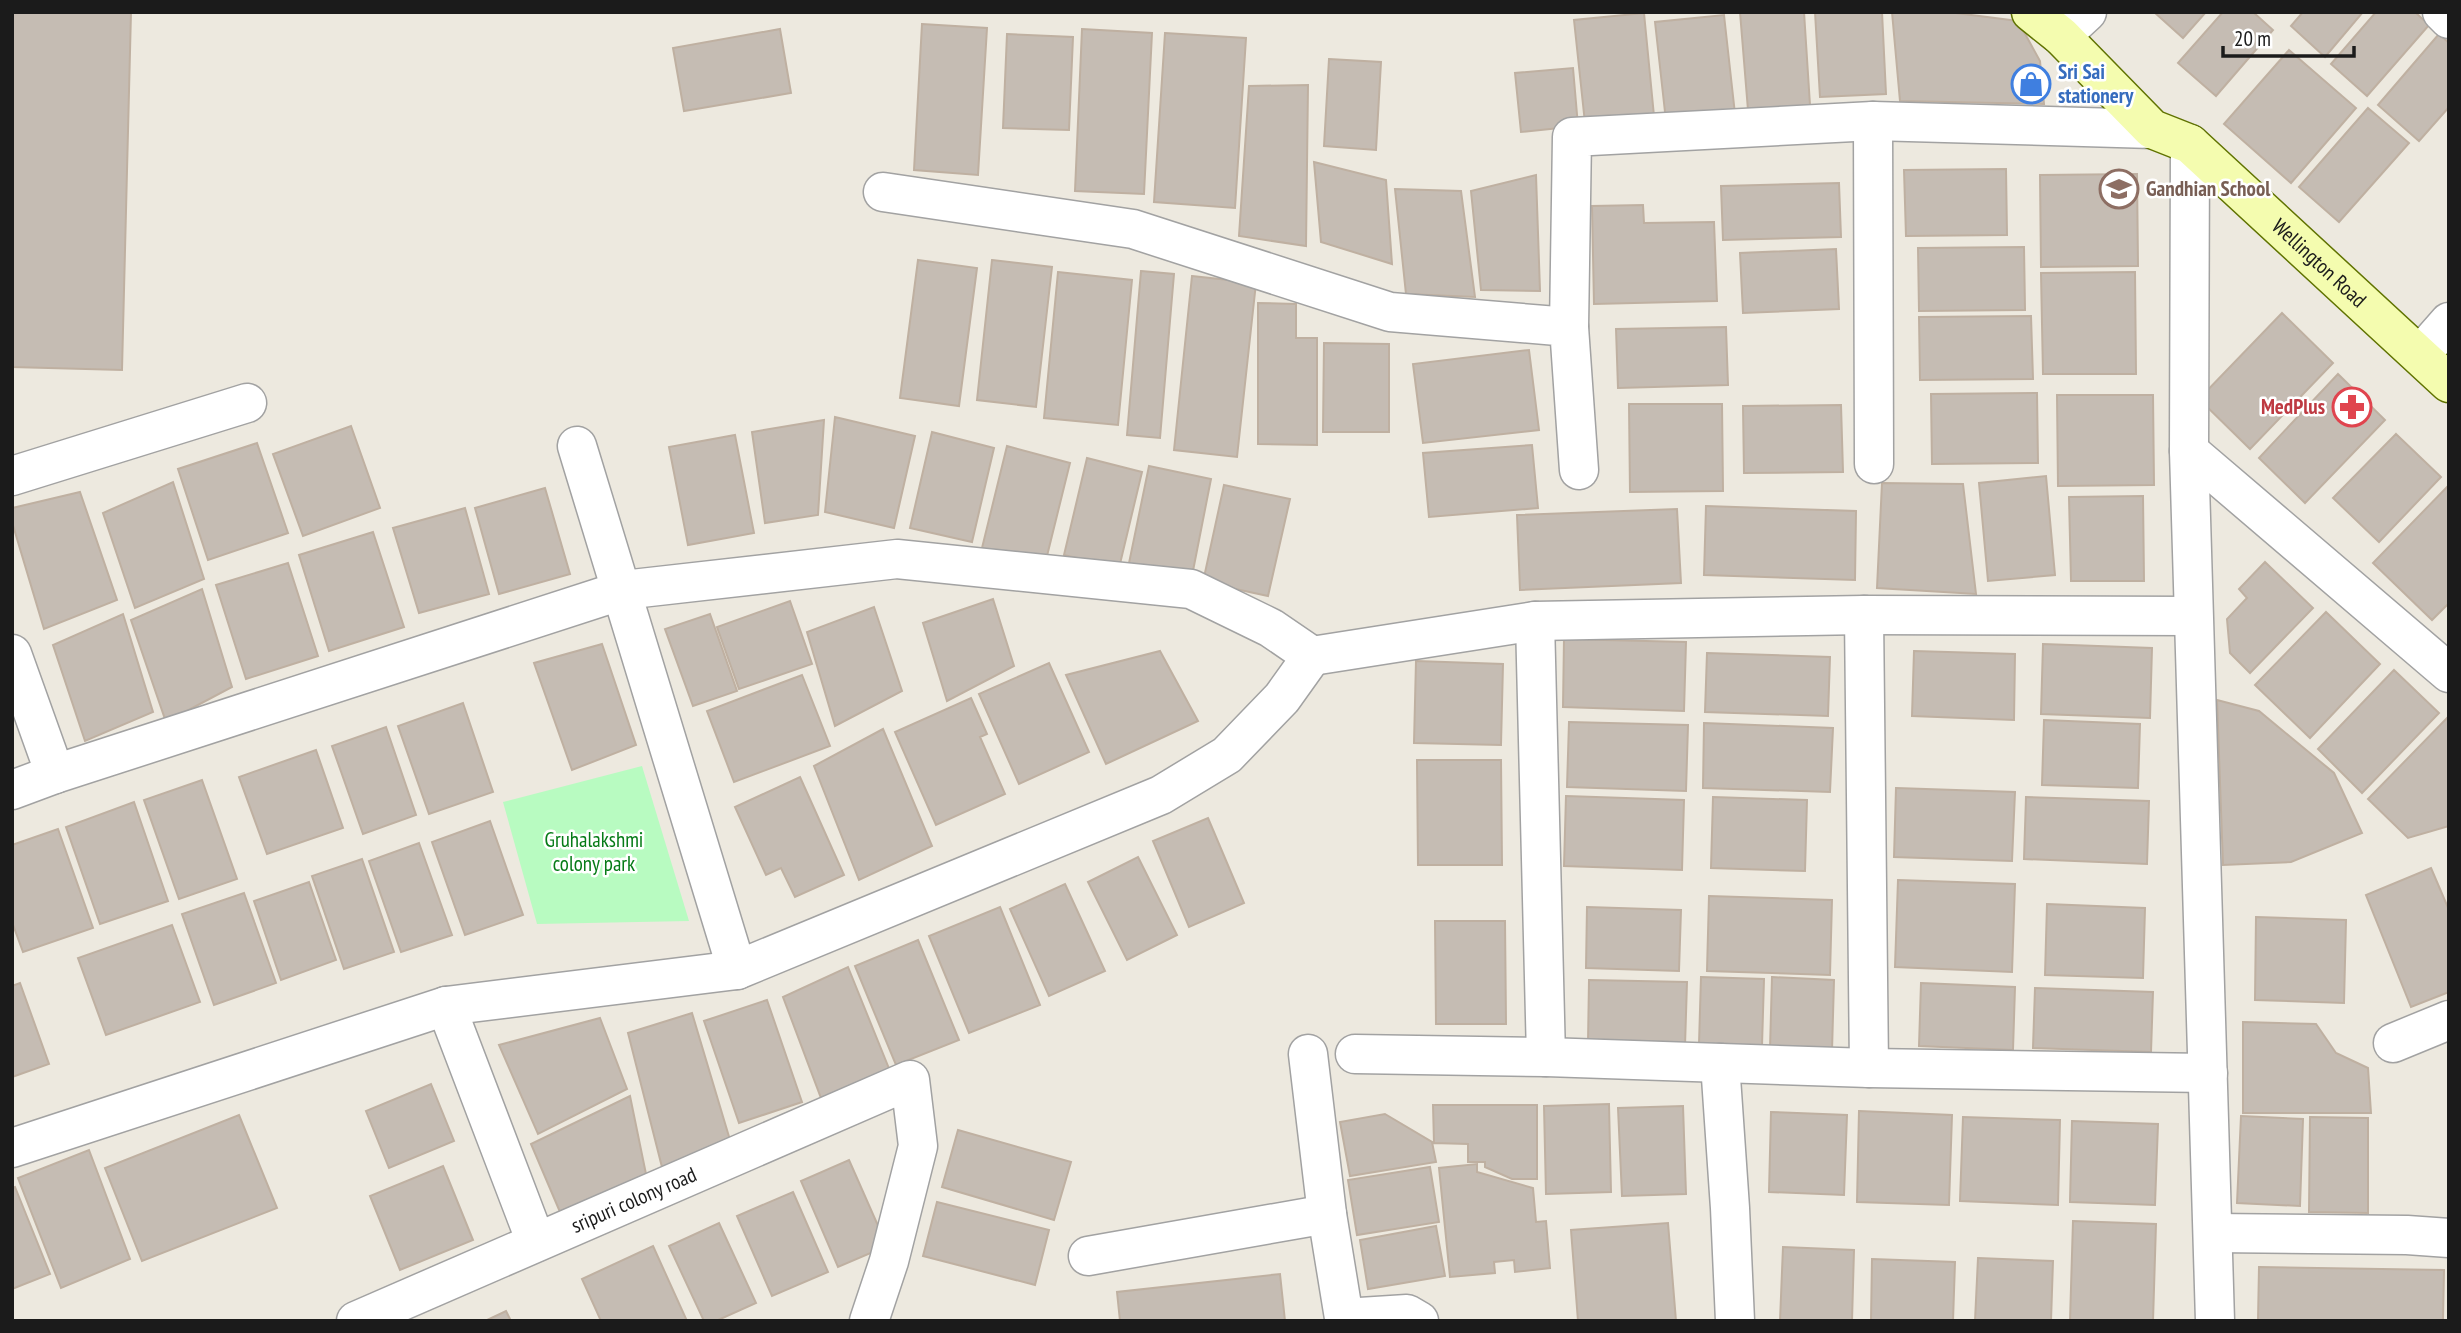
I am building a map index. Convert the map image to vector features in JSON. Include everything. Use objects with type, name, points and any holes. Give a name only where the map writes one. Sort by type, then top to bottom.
[{"type":"main road","name":"Wellington Road","points":[[2031,12],[2074,24],[2152,129],[2190,144],[2449,383]]},
{"type":"street","points":[[2442,12],[2449,19]]},
{"type":"street","points":[[1873,121],[1874,464]]},
{"type":"street","points":[[1579,470],[1569,327],[1572,137],[1873,121],[2152,129]]},
{"type":"street","points":[[2190,144],[2189,451],[2215,1321]]},
{"type":"street","points":[[883,192],[1133,229],[1390,312],[1569,327]]},
{"type":"street","points":[[2420,355],[2449,322]]},
{"type":"street","points":[[12,476],[247,403]]},
{"type":"street","points":[[577,446],[737,970]]},
{"type":"street","points":[[2189,451],[2449,673]]},
{"type":"street","points":[[12,790],[623,590],[897,559],[1191,589],[1271,628],[1312,656],[1535,621],[1864,615],[2193,616]]},
{"type":"street","points":[[1864,615],[1869,1068]]},
{"type":"street","points":[[1535,621],[1546,1057]]},
{"type":"street","points":[[12,654],[55,774]]},
{"type":"street","points":[[12,1147],[446,1006],[737,970],[1161,795],[1227,755],[1282,698],[1312,656]]},
{"type":"street","points":[[446,1006],[536,1242]]},
{"type":"street","points":[[2393,1043],[2449,1020]]},
{"type":"street","points":[[1308,1054],[1327,1214],[1344,1318],[1408,1314],[1419,1321]]},
{"type":"street","points":[[1355,1054],[1546,1057],[1869,1068],[2208,1073]]},
{"type":"street","points":[[1720,1063],[1735,1321]]},
{"type":"street","name":"sripuri colony road","points":[[356,1321],[910,1080],[918,1146],[889,1261],[869,1321]]},
{"type":"street","points":[[1088,1256],[1327,1214]]},
{"type":"street","points":[[2214,1234],[2407,1235],[2449,1238]]},
{"type":"green space","name":"Gruhalakshmi colony park","points":[[642,766],[689,921],[537,924],[503,802]]},
{"type":"building","points":[[12,12],[131,12],[122,370],[12,367]]},
{"type":"building","points":[[1740,12],[1804,12],[1810,105],[1748,110]]},
{"type":"building","points":[[1815,12],[1882,12],[1886,94],[1820,97]]},
{"type":"building","points":[[1892,12],[1948,12],[2018,21],[2040,61],[2044,104],[1900,101]]},
{"type":"building","points":[[2154,12],[2206,12],[2183,38]]},
{"type":"building","points":[[2223,12],[2253,12],[2273,30],[2216,96],[2178,63]]},
{"type":"building","points":[[2303,12],[2363,12],[2325,57],[2291,26]]},
{"type":"building","points":[[2376,12],[2415,12],[2429,25],[2367,96],[2331,64]]},
{"type":"building","points":[[1644,13],[1654,116],[1585,123],[1574,20]]},
{"type":"building","points":[[1724,15],[1735,114],[1666,121],[1655,22]]},
{"type":"building","points":[[922,24],[987,28],[978,175],[914,170]]},
{"type":"building","points":[[780,29],[791,93],[684,111],[673,48]]},
{"type":"building","points":[[1082,29],[1152,33],[1144,194],[1075,191]]},
{"type":"building","points":[[1165,33],[1246,38],[1235,208],[1154,202]]},
{"type":"building","points":[[1007,34],[1073,37],[1069,130],[1003,128]]},
{"type":"building","points":[[2439,34],[2449,43],[2449,107],[2419,141],[2378,105]]},
{"type":"building","points":[[2289,50],[2356,108],[2291,183],[2224,124]]},
{"type":"building","points":[[1329,59],[1381,62],[1376,150],[1324,146]]},
{"type":"building","points":[[1573,68],[1578,126],[1521,132],[1515,73]]},
{"type":"building","points":[[1308,85],[1306,246],[1239,236],[1249,86]]},
{"type":"building","points":[[2368,108],[2409,143],[2339,222],[2299,187]]},
{"type":"building","points":[[1314,162],[1386,180],[1392,264],[1321,242]]},
{"type":"building","points":[[2006,169],[2007,235],[1906,236],[1904,170]]},
{"type":"building","points":[[2137,174],[2138,266],[2041,267],[2040,175]]},
{"type":"building","points":[[1536,175],[1540,291],[1481,290],[1471,191]]},
{"type":"building","points":[[1839,183],[1841,237],[1723,240],[1721,186]]},
{"type":"building","points":[[1395,189],[1461,191],[1475,297],[1406,294]]},
{"type":"building","points":[[1643,205],[1644,223],[1714,222],[1717,301],[1594,304],[1592,206]]},
{"type":"building","points":[[2024,247],[2025,310],[1919,311],[1918,248]]},
{"type":"building","points":[[1836,249],[1839,309],[1743,313],[1740,253]]},
{"type":"building","points":[[918,260],[977,268],[959,406],[900,398]]},
{"type":"building","points":[[992,260],[1052,267],[1036,407],[977,400]]},
{"type":"building","points":[[1141,271],[1174,274],[1160,438],[1127,435]]},
{"type":"building","points":[[1058,272],[1132,280],[1118,425],[1044,418]]},
{"type":"building","points":[[2135,272],[2136,374],[2043,374],[2041,273]]},
{"type":"building","points":[[1192,276],[1256,283],[1237,457],[1174,450]]},
{"type":"building","points":[[1258,303],[1296,304],[1296,338],[1317,338],[1317,445],[1258,444]]},
{"type":"building","points":[[2282,313],[2333,363],[2250,449],[2199,399]]},
{"type":"building","points":[[2031,316],[2033,379],[1920,380],[1919,317]]},
{"type":"building","points":[[1726,327],[1728,385],[1618,388],[1616,329]]},
{"type":"building","points":[[1324,343],[1389,344],[1389,432],[1323,432]]},
{"type":"building","points":[[1529,350],[1539,430],[1423,443],[1413,364]]},
{"type":"building","points":[[2338,374],[2385,420],[2305,503],[2259,458]]},
{"type":"building","points":[[2037,393],[2038,463],[1932,464],[1931,394]]},
{"type":"building","points":[[2057,395],[2153,395],[2154,485],[2058,486]]},
{"type":"building","points":[[1629,404],[1722,404],[1723,491],[1630,492]]},
{"type":"building","points":[[1841,405],[1843,472],[1744,473],[1743,406]]},
{"type":"building","points":[[835,417],[915,436],[894,528],[825,512]]},
{"type":"building","points":[[824,420],[818,515],[765,523],[752,432]]},
{"type":"building","points":[[351,426],[380,508],[303,536],[273,454]]},
{"type":"building","points":[[932,432],[994,448],[972,542],[910,528]]},
{"type":"building","points":[[2396,434],[2441,477],[2379,542],[2333,498]]},
{"type":"building","points":[[735,435],[754,533],[688,545],[669,447]]},
{"type":"building","points":[[257,443],[288,533],[208,560],[178,469]]},
{"type":"building","points":[[1532,445],[1538,508],[1429,517],[1423,453]]},
{"type":"building","points":[[1007,446],[1070,463],[1045,564],[982,548]]},
{"type":"building","points":[[1087,458],[1142,472],[1119,568],[1064,555]]},
{"type":"building","points":[[1149,466],[1211,479],[1191,581],[1128,568]]},
{"type":"building","points":[[2046,476],[2055,575],[1988,581],[1979,483]]},
{"type":"building","points":[[173,482],[204,579],[135,608],[103,513]]},
{"type":"building","points":[[1882,483],[1963,484],[1976,594],[1877,588]]},
{"type":"building","points":[[1224,485],[1290,499],[1268,596],[1203,582]]},
{"type":"building","points":[[2449,485],[2449,603],[2432,620],[2373,563]]},
{"type":"building","points":[[545,488],[570,574],[499,594],[475,508]]},
{"type":"building","points":[[80,492],[117,600],[44,629],[12,522],[12,508]]},
{"type":"building","points":[[2143,496],[2144,581],[2071,581],[2069,497]]},
{"type":"building","points":[[1706,506],[1856,511],[1855,580],[1704,575]]},
{"type":"building","points":[[465,508],[489,594],[419,613],[393,528]]},
{"type":"building","points":[[1677,509],[1681,583],[1520,590],[1517,515]]},
{"type":"building","points":[[373,532],[404,627],[329,651],[299,555]]},
{"type":"building","points":[[2265,562],[2313,608],[2250,673],[2230,653],[2227,619],[2247,598],[2239,589]]},
{"type":"building","points":[[288,563],[318,656],[246,679],[216,585]]},
{"type":"building","points":[[202,589],[232,687],[166,722],[131,620]]},
{"type":"building","points":[[993,599],[1014,666],[947,701],[923,623]]},
{"type":"building","points":[[790,601],[812,664],[739,689],[717,627]]},
{"type":"building","points":[[874,607],[902,691],[835,726],[807,632]]},
{"type":"building","points":[[2326,612],[2380,664],[2310,738],[2255,685]]},
{"type":"building","points":[[123,614],[153,712],[85,741],[53,645]]},
{"type":"building","points":[[710,614],[737,691],[693,706],[665,629]]},
{"type":"building","points":[[1564,639],[1686,642],[1684,711],[1563,707]]},
{"type":"building","points":[[602,644],[636,745],[572,770],[534,663]]},
{"type":"building","points":[[2043,644],[2152,648],[2150,718],[2041,714]]},
{"type":"building","points":[[1160,651],[1198,721],[1106,764],[1066,675]]},
{"type":"building","points":[[1914,651],[2015,654],[2014,720],[1912,716]]},
{"type":"building","points":[[1707,653],[1830,657],[1828,716],[1705,712]]},
{"type":"building","points":[[1416,661],[1503,664],[1501,745],[1414,743]]},
{"type":"building","points":[[1049,663],[1089,752],[1019,784],[979,694]]},
{"type":"building","points":[[2394,670],[2439,713],[2362,793],[2318,749]]},
{"type":"building","points":[[802,675],[830,746],[734,782],[707,711]]},
{"type":"building","points":[[971,698],[987,734],[980,737],[1005,794],[936,825],[895,732]]},
{"type":"building","points":[[2217,700],[2259,711],[2334,773],[2362,833],[2291,862],[2223,865]]},
{"type":"building","points":[[463,703],[493,792],[429,814],[398,726]]},
{"type":"building","points":[[2449,716],[2449,826],[2408,838],[2368,799]]},
{"type":"building","points":[[2044,720],[2140,724],[2138,788],[2042,785]]},
{"type":"building","points":[[1569,722],[1688,725],[1686,791],[1567,787]]},
{"type":"building","points":[[1704,723],[1833,728],[1830,792],[1703,788]]},
{"type":"building","points":[[386,727],[416,815],[363,834],[332,746]]},
{"type":"building","points":[[883,729],[932,846],[859,880],[814,766]]},
{"type":"building","points":[[316,750],[343,828],[267,854],[239,777]]},
{"type":"building","points":[[1417,760],[1501,760],[1502,865],[1418,865]]},
{"type":"building","points":[[800,777],[844,875],[795,897],[781,868],[766,875],[735,807]]},
{"type":"building","points":[[202,780],[237,879],[179,899],[144,800]]},
{"type":"building","points":[[1896,788],[2015,792],[2012,861],[1894,857]]},
{"type":"building","points":[[1566,796],[1684,800],[1682,870],[1564,866]]},
{"type":"building","points":[[1713,797],[1807,800],[1805,871],[1711,868]]},
{"type":"building","points":[[2026,797],[2149,801],[2147,864],[2024,859]]},
{"type":"building","points":[[134,802],[168,901],[100,924],[66,827]]},
{"type":"building","points":[[1208,818],[1244,903],[1189,927],[1153,841]]},
{"type":"building","points":[[490,821],[523,915],[465,935],[432,842]]},
{"type":"building","points":[[58,829],[93,928],[23,952],[12,922],[12,845]]},
{"type":"building","points":[[419,843],[452,935],[401,952],[369,861]]},
{"type":"building","points":[[1138,857],[1177,935],[1127,960],[1088,882]]},
{"type":"building","points":[[362,859],[394,952],[344,969],[312,876]]},
{"type":"building","points":[[2431,868],[2449,910],[2449,992],[2411,1007],[2366,895]]},
{"type":"building","points":[[1898,880],[2015,884],[2012,972],[1895,967]]},
{"type":"building","points":[[309,882],[336,960],[281,980],[254,901]]},
{"type":"building","points":[[1065,884],[1105,971],[1049,996],[1010,909]]},
{"type":"building","points":[[244,893],[276,983],[214,1005],[182,914]]},
{"type":"building","points":[[1709,896],[1832,900],[1830,975],[1707,971]]},
{"type":"building","points":[[2047,904],[2145,908],[2143,978],[2045,975]]},
{"type":"building","points":[[1000,907],[1040,1005],[969,1033],[929,936]]},
{"type":"building","points":[[1587,907],[1681,910],[1679,971],[1586,968]]},
{"type":"building","points":[[2256,917],[2346,920],[2344,1003],[2255,1000]]},
{"type":"building","points":[[1435,921],[1505,921],[1506,1024],[1436,1024]]},
{"type":"building","points":[[172,925],[200,1002],[106,1035],[78,958]]},
{"type":"building","points":[[918,940],[959,1040],[896,1065],[855,966]]},
{"type":"building","points":[[848,967],[890,1071],[824,1106],[783,997]]},
{"type":"building","points":[[1701,977],[1764,979],[1762,1046],[1699,1044]]},
{"type":"building","points":[[1772,977],[1834,980],[1832,1051],[1770,1049]]},
{"type":"building","points":[[1589,980],[1687,982],[1685,1046],[1588,1043]]},
{"type":"building","points":[[20,983],[49,1064],[12,1077],[12,986]]},
{"type":"building","points":[[1921,983],[2015,987],[2013,1050],[1919,1046]]},
{"type":"building","points":[[2035,988],[2153,992],[2151,1052],[2033,1048]]},
{"type":"building","points":[[767,1000],[802,1102],[739,1123],[704,1021]]},
{"type":"building","points":[[692,1013],[730,1140],[664,1175],[628,1033]]},
{"type":"building","points":[[600,1018],[627,1089],[538,1134],[499,1045]]},
{"type":"building","points":[[2243,1022],[2316,1024],[2336,1053],[2368,1068],[2371,1113],[2243,1113]]},
{"type":"building","points":[[431,1084],[454,1141],[389,1168],[366,1111]]},
{"type":"building","points":[[630,1096],[646,1174],[563,1219],[531,1144]]},
{"type":"building","points":[[1609,1104],[1611,1192],[1546,1194],[1544,1106]]},
{"type":"building","points":[[1433,1105],[1537,1105],[1537,1179],[1512,1179],[1485,1167],[1485,1162],[1468,1162],[1468,1144],[1434,1143]]},
{"type":"building","points":[[1683,1106],[1686,1194],[1622,1196],[1618,1108]]},
{"type":"building","points":[[1859,1111],[1952,1115],[1949,1205],[1857,1202]]},
{"type":"building","points":[[1771,1112],[1847,1115],[1844,1195],[1769,1192]]},
{"type":"building","points":[[1385,1114],[1432,1142],[1436,1162],[1350,1176],[1340,1122]]},
{"type":"building","points":[[239,1115],[277,1208],[142,1261],[105,1168]]},
{"type":"building","points":[[2241,1116],[2303,1119],[2300,1206],[2237,1203]]},
{"type":"building","points":[[1963,1117],[2060,1120],[2058,1205],[1960,1201]]},
{"type":"building","points":[[2310,1117],[2368,1118],[2368,1213],[2309,1212]]},
{"type":"building","points":[[2072,1121],[2158,1124],[2155,1205],[2070,1202]]},
{"type":"building","points":[[958,1130],[1071,1162],[1054,1220],[942,1187]]},
{"type":"building","points":[[89,1150],[130,1259],[61,1288],[18,1178]]},
{"type":"building","points":[[849,1160],[887,1246],[838,1267],[801,1181]]},
{"type":"building","points":[[1477,1164],[1477,1172],[1533,1188],[1536,1222],[1546,1221],[1550,1268],[1515,1272],[1514,1260],[1494,1262],[1495,1273],[1450,1277],[1439,1168]]},
{"type":"building","points":[[443,1166],[473,1240],[400,1270],[370,1196]]},
{"type":"building","points":[[1430,1167],[1439,1222],[1357,1235],[1348,1180]]},
{"type":"building","points":[[15,1187],[50,1274],[12,1289],[12,1188]]},
{"type":"building","points":[[793,1192],[828,1272],[772,1296],[737,1216]]},
{"type":"building","points":[[937,1202],[1049,1230],[1035,1285],[923,1256]]},
{"type":"building","points":[[2073,1221],[2156,1224],[2153,1321],[2070,1321]]},
{"type":"building","points":[[719,1223],[756,1303],[716,1321],[704,1321],[669,1246]]},
{"type":"building","points":[[1668,1223],[1676,1321],[1578,1321],[1571,1230]]},
{"type":"building","points":[[1436,1226],[1445,1276],[1368,1289],[1360,1240]]},
{"type":"building","points":[[653,1246],[687,1321],[601,1321],[582,1279]]},
{"type":"building","points":[[1783,1247],[1854,1250],[1852,1321],[1780,1321]]},
{"type":"building","points":[[1978,1258],[2053,1261],[2051,1321],[1975,1321]]},
{"type":"building","points":[[1872,1259],[1955,1262],[1953,1321],[1871,1321]]},
{"type":"building","points":[[2259,1267],[2444,1270],[2443,1321],[2258,1321]]},
{"type":"building","points":[[1280,1274],[1285,1321],[1120,1321],[1117,1292]]},
{"type":"building","points":[[506,1311],[511,1321],[485,1321]]},
{"type":"place","name":"Sri Sai stationery","points":[[2031,84]]},
{"type":"place","name":"Gandhian School","points":[[2119,189]]},
{"type":"place","name":"MedPlus","points":[[2352,407]]}]
